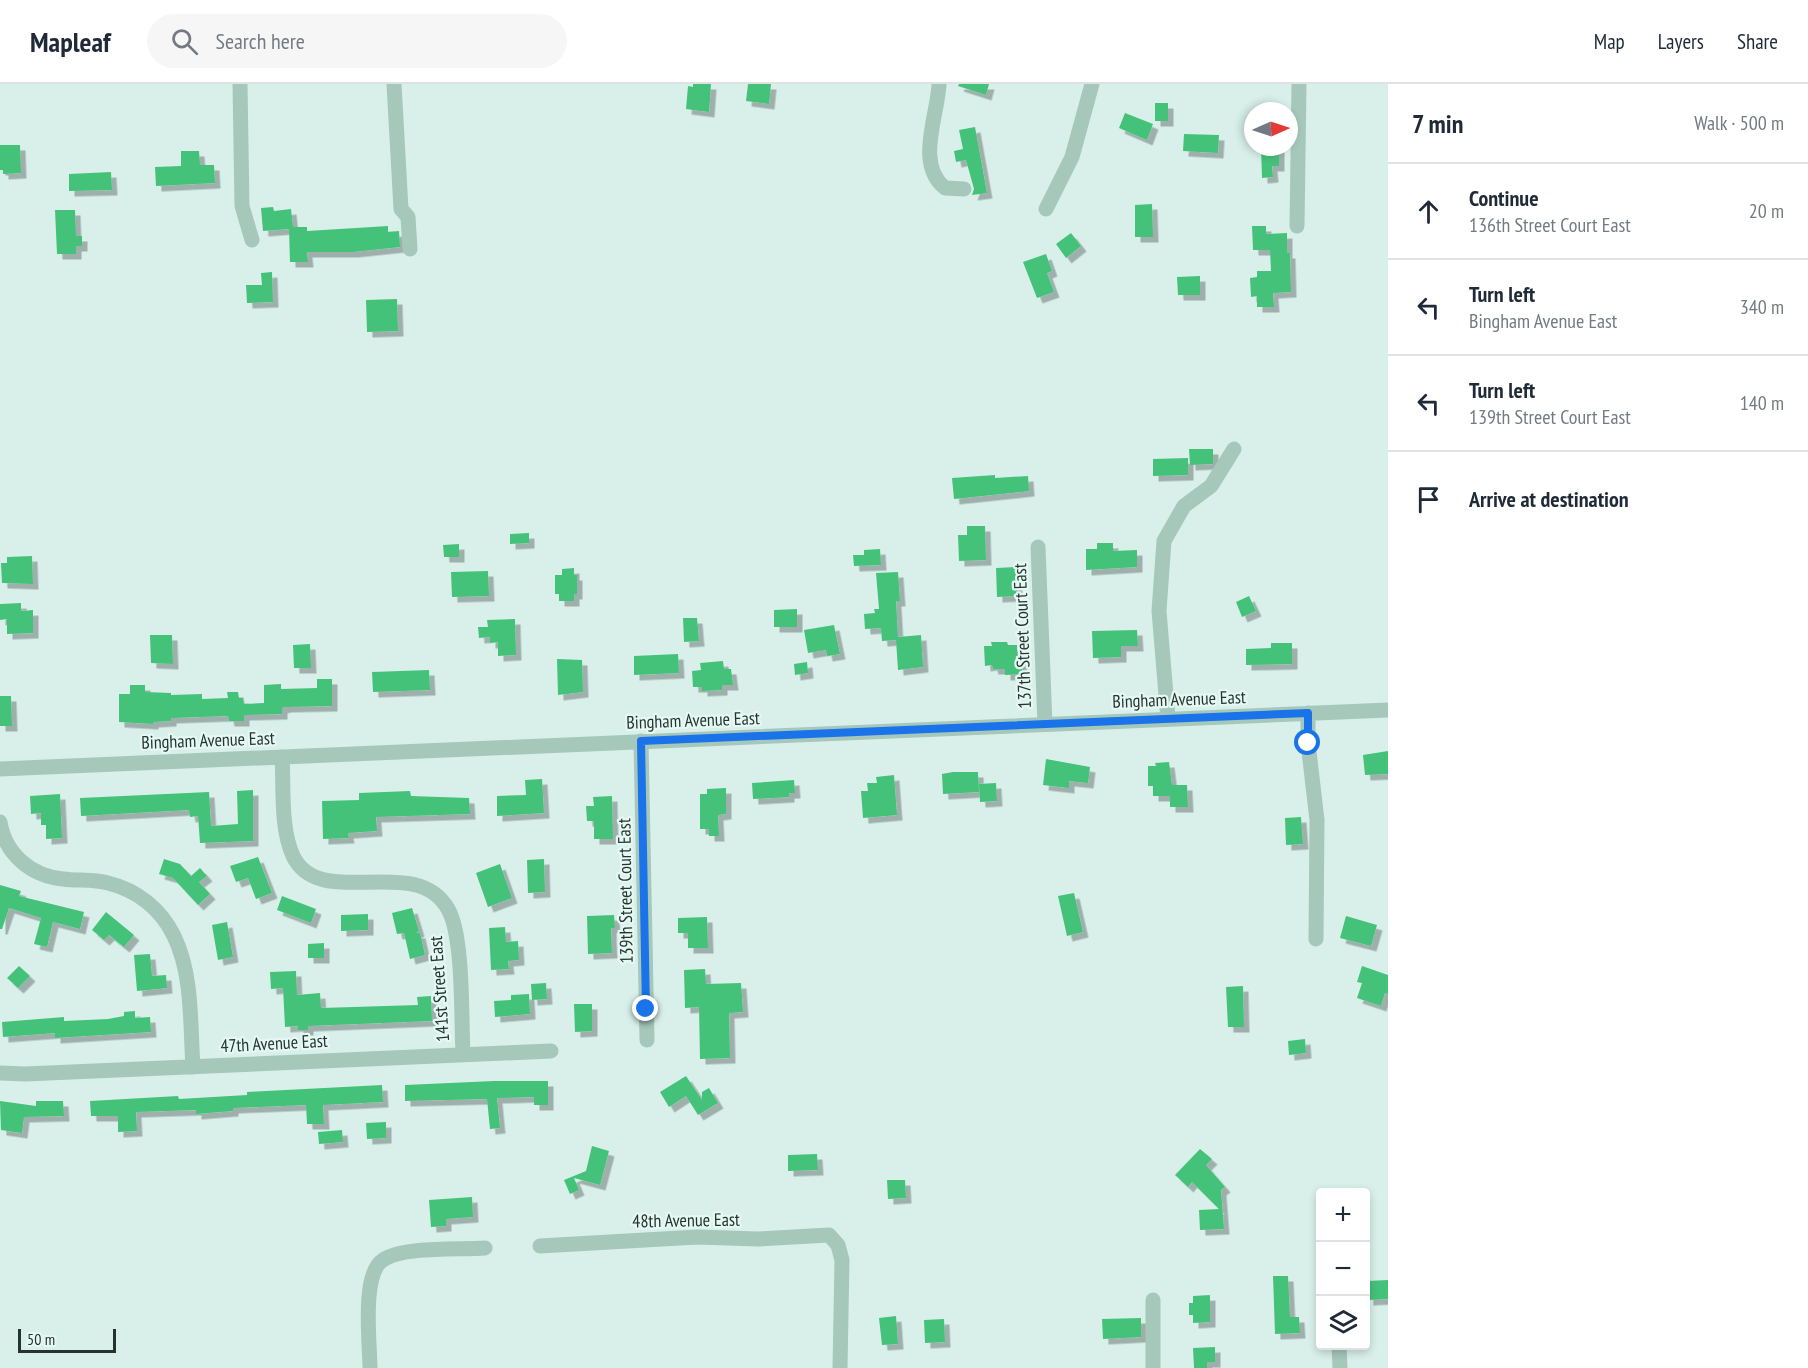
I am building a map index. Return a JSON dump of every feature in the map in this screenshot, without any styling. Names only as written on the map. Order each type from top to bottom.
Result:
[{"type":"street","points":[[240,84],[242,206],[252,240]]},
{"type":"street","points":[[394,84],[401,208],[408,217],[410,249]]},
{"type":"street","points":[[939,84],[931,131],[934,174],[945,188],[964,189]]},
{"type":"street","points":[[1046,209],[1072,157],[1092,84]]},
{"type":"street","points":[[1297,226],[1299,84]]},
{"type":"street","points":[[1168,719],[1159,611],[1164,542],[1184,506],[1211,486],[1234,449]]},
{"type":"street","name":"137th Street Court East","points":[[1038,547],[1045,724]]},
{"type":"street","name":"Bingham Avenue East","points":[[0,769],[1388,710]]},
{"type":"street","points":[[1308,713],[1308,743],[1317,820],[1316,939]]},
{"type":"street","name":"139th Street Court East","points":[[641,741],[647,1040]]},
{"type":"street","name":"141st Street East","points":[[282,757],[285,825],[293,855],[307,871],[342,883],[413,883],[436,895],[448,909],[457,948],[463,1054]]},
{"type":"street","points":[[0,822],[12,853],[32,870],[62,879],[94,880],[122,887],[145,899],[168,926],[184,964],[193,1067]]},
{"type":"street","name":"47th Avenue East","points":[[0,1072],[193,1067],[551,1051]]},
{"type":"street","name":"48th Avenue East","points":[[540,1246],[697,1237],[758,1239],[829,1235],[838,1245],[842,1260],[840,1368]]},
{"type":"street","points":[[370,1368],[370,1289],[372,1276],[381,1261],[391,1256],[410,1253],[485,1248]]},
{"type":"street","points":[[1153,1300],[1153,1368]]},
{"type":"street","points":[[1339,1350],[1340,1368]]},
{"type":"building","points":[[693,84],[711,84],[709,112],[686,109],[688,86],[693,87]]},
{"type":"building","points":[[748,84],[771,84],[769,104],[746,101]]},
{"type":"building","points":[[959,84],[989,84],[986,95],[958,86]]},
{"type":"building","points":[[1155,103],[1168,103],[1168,121],[1155,121]]},
{"type":"building","points":[[1125,113],[1153,124],[1147,140],[1119,128]]},
{"type":"building","points":[[975,127],[987,193],[972,195],[974,189],[966,160],[956,162],[954,151],[963,149],[959,130]]},
{"type":"building","points":[[1184,134],[1219,135],[1218,153],[1183,151]]},
{"type":"building","points":[[0,145],[20,145],[21,173],[3,174],[3,170],[0,170]]},
{"type":"building","points":[[181,151],[199,151],[200,165],[214,165],[215,183],[156,186],[155,167],[181,166]]},
{"type":"building","points":[[1261,156],[1279,156],[1279,166],[1272,166],[1273,177],[1262,178]]},
{"type":"building","points":[[111,172],[112,190],[69,191],[69,174]]},
{"type":"building","points":[[1152,204],[1153,237],[1135,237],[1135,205]]},
{"type":"building","points":[[273,207],[274,211],[291,209],[293,227],[307,227],[307,231],[388,226],[388,232],[399,231],[400,247],[353,252],[307,252],[308,262],[290,262],[289,229],[263,231],[261,208]]},
{"type":"building","points":[[55,210],[75,210],[76,236],[82,236],[82,246],[76,246],[76,254],[57,254]]},
{"type":"building","points":[[1252,226],[1266,226],[1266,234],[1287,233],[1291,292],[1273,293],[1274,307],[1257,307],[1257,296],[1251,297],[1250,278],[1257,277],[1257,271],[1271,271],[1270,250],[1253,250]]},
{"type":"building","points":[[1071,233],[1081,246],[1066,258],[1056,244]]},
{"type":"building","points":[[1046,254],[1052,271],[1047,273],[1054,292],[1037,298],[1023,262]]},
{"type":"building","points":[[272,272],[273,302],[247,303],[246,285],[262,285],[261,273]]},
{"type":"building","points":[[1200,276],[1200,295],[1178,295],[1177,277]]},
{"type":"building","points":[[397,299],[398,331],[367,332],[366,300]]},
{"type":"building","points":[[1189,449],[1213,449],[1213,464],[1190,465]]},
{"type":"building","points":[[1188,458],[1188,475],[1153,476],[1153,459]]},
{"type":"building","points":[[995,475],[995,478],[1028,476],[1029,491],[954,499],[952,478]]},
{"type":"building","points":[[967,526],[985,526],[986,560],[959,561],[958,535],[967,535]]},
{"type":"building","points":[[529,533],[529,543],[510,544],[510,534]]},
{"type":"building","points":[[1097,543],[1113,543],[1113,551],[1137,550],[1137,567],[1086,570],[1086,549],[1097,549]]},
{"type":"building","points":[[459,544],[459,557],[444,557],[443,545]]},
{"type":"building","points":[[880,549],[881,565],[854,566],[853,555],[864,555],[864,550]]},
{"type":"building","points":[[32,556],[33,584],[2,583],[1,563],[7,563],[7,557]]},
{"type":"building","points":[[1016,567],[1017,596],[997,597],[996,568]]},
{"type":"building","points":[[574,568],[574,575],[577,575],[577,594],[574,594],[574,601],[559,601],[559,594],[555,594],[555,575],[562,575],[562,569]]},
{"type":"building","points":[[488,571],[489,596],[452,597],[451,572]]},
{"type":"building","points":[[898,572],[900,601],[896,601],[898,637],[921,635],[923,667],[898,670],[896,640],[882,641],[881,628],[865,629],[864,614],[875,613],[874,609],[879,609],[876,573]]},
{"type":"building","points":[[1249,596],[1256,611],[1242,617],[1236,602]]},
{"type":"building","points":[[21,603],[21,611],[33,610],[33,633],[7,634],[7,619],[0,620],[0,604]]},
{"type":"building","points":[[797,609],[797,627],[774,627],[774,610]]},
{"type":"building","points":[[683,618],[697,618],[699,641],[684,642]]},
{"type":"building","points":[[515,619],[516,655],[498,656],[498,642],[490,643],[490,637],[479,638],[478,627],[488,627],[487,620]]},
{"type":"building","points":[[834,625],[840,654],[827,656],[826,650],[808,653],[804,630]]},
{"type":"building","points":[[1137,630],[1138,646],[1121,646],[1121,657],[1093,658],[1092,631]]},
{"type":"building","points":[[150,635],[172,635],[173,664],[151,663]]},
{"type":"building","points":[[991,642],[1007,642],[1008,645],[1017,645],[1017,655],[1021,655],[1022,674],[1005,675],[1005,669],[993,669],[992,665],[985,666],[984,646],[992,646]]},
{"type":"building","points":[[1271,643],[1292,643],[1292,664],[1246,665],[1246,649],[1271,648]]},
{"type":"building","points":[[310,644],[311,668],[294,668],[293,645]]},
{"type":"building","points":[[678,654],[679,673],[634,675],[634,656]]},
{"type":"building","points":[[557,659],[582,660],[583,692],[558,695]]},
{"type":"building","points":[[723,661],[724,669],[731,669],[733,685],[722,685],[722,690],[702,691],[702,687],[693,687],[692,671],[701,670],[700,663]]},
{"type":"building","points":[[807,662],[808,673],[795,675],[794,664]]},
{"type":"building","points":[[429,670],[430,690],[373,692],[372,672]]},
{"type":"building","points":[[317,679],[332,679],[332,706],[286,707],[282,708],[282,714],[244,715],[244,721],[229,721],[228,716],[171,718],[171,721],[153,722],[153,724],[119,722],[119,694],[130,694],[130,685],[145,685],[145,692],[171,693],[171,695],[202,694],[202,699],[228,698],[227,692],[238,692],[244,704],[264,703],[264,685],[281,684],[281,689],[317,688]]},
{"type":"building","points":[[0,696],[11,696],[12,726],[0,726]]},
{"type":"building","points":[[1388,751],[1388,774],[1365,775],[1363,755]]},
{"type":"building","points":[[1046,759],[1090,767],[1088,783],[1069,781],[1069,788],[1043,785]]},
{"type":"building","points":[[1169,762],[1172,785],[1187,785],[1188,807],[1170,807],[1170,796],[1153,796],[1153,786],[1148,786],[1148,766]]},
{"type":"building","points":[[978,772],[979,792],[943,794],[942,774]]},
{"type":"building","points":[[894,775],[897,815],[863,818],[861,791],[868,791],[867,783],[877,783],[876,777]]},
{"type":"building","points":[[542,779],[544,813],[497,816],[497,796],[526,795],[525,780]]},
{"type":"building","points":[[794,780],[795,793],[789,793],[789,797],[753,799],[752,783]]},
{"type":"building","points":[[996,783],[997,801],[980,802],[979,784]]},
{"type":"building","points":[[726,788],[726,814],[718,815],[719,836],[709,836],[709,829],[700,829],[700,794],[707,794],[707,789]]},
{"type":"building","points":[[253,790],[253,841],[200,843],[198,816],[190,817],[189,810],[81,816],[80,798],[209,792],[211,826],[238,824],[237,791]]},
{"type":"building","points":[[410,791],[411,796],[469,798],[470,814],[376,817],[377,831],[348,833],[349,838],[323,839],[322,801],[359,800],[359,793]]},
{"type":"building","points":[[60,794],[62,838],[46,839],[46,825],[41,825],[41,813],[31,814],[30,796]]},
{"type":"building","points":[[612,796],[613,839],[594,839],[594,821],[587,821],[586,806],[594,806],[593,797]]},
{"type":"building","points":[[1301,817],[1303,844],[1286,845],[1285,818]]},
{"type":"building","points":[[258,857],[272,893],[256,899],[248,878],[236,882],[230,866]]},
{"type":"building","points":[[164,859],[180,864],[191,876],[200,868],[207,876],[199,882],[210,894],[198,905],[173,878],[159,874]]},
{"type":"building","points":[[544,859],[545,892],[528,893],[527,860]]},
{"type":"building","points":[[500,864],[512,898],[488,907],[476,873]]},
{"type":"building","points":[[0,885],[21,891],[19,896],[84,912],[80,929],[53,922],[47,947],[34,944],[41,918],[9,908],[2,929],[0,929]]},
{"type":"building","points":[[1074,893],[1083,932],[1067,936],[1058,896]]},
{"type":"building","points":[[282,896],[316,909],[311,923],[277,910]]},
{"type":"building","points":[[412,908],[419,931],[416,933],[420,933],[425,955],[410,959],[404,933],[397,934],[392,913]]},
{"type":"building","points":[[106,912],[134,935],[124,947],[109,935],[104,940],[92,930]]},
{"type":"building","points":[[368,914],[368,930],[341,931],[341,915]]},
{"type":"building","points":[[614,915],[615,928],[611,928],[612,953],[588,954],[587,916]]},
{"type":"building","points":[[1346,916],[1377,925],[1371,946],[1340,938]]},
{"type":"building","points":[[707,917],[708,948],[688,948],[688,933],[678,933],[678,918]]},
{"type":"building","points":[[227,922],[233,957],[218,960],[212,925]]},
{"type":"building","points":[[505,927],[506,942],[518,941],[519,960],[508,961],[509,969],[491,970],[489,928]]},
{"type":"building","points":[[324,943],[324,958],[308,958],[308,944]]},
{"type":"building","points":[[150,954],[152,976],[166,975],[167,988],[137,991],[134,955]]},
{"type":"building","points":[[19,966],[30,976],[18,988],[7,978]]},
{"type":"building","points":[[1362,966],[1388,975],[1388,994],[1385,993],[1381,1006],[1357,998],[1362,983],[1357,982]]},
{"type":"building","points":[[705,969],[706,984],[741,983],[743,1012],[729,1013],[730,1058],[700,1059],[699,1007],[685,1008],[684,970]]},
{"type":"building","points":[[296,971],[297,995],[320,993],[321,1008],[418,1005],[417,997],[431,996],[432,1021],[308,1026],[308,1030],[298,1030],[298,1026],[285,1027],[283,988],[271,989],[270,972]]},
{"type":"building","points":[[546,983],[547,999],[532,1000],[531,984]]},
{"type":"building","points":[[1243,986],[1244,1027],[1228,1027],[1226,987]]},
{"type":"building","points":[[529,994],[530,1014],[495,1017],[494,1001],[511,1000],[511,995]]},
{"type":"building","points":[[574,1004],[592,1004],[592,1031],[575,1032]]},
{"type":"building","points":[[135,1011],[135,1018],[150,1017],[151,1032],[55,1038],[55,1033],[3,1037],[2,1022],[64,1017],[64,1021],[108,1019],[124,1016],[124,1012]]},
{"type":"building","points":[[1305,1039],[1306,1053],[1289,1055],[1288,1041]]},
{"type":"building","points":[[686,1076],[702,1100],[702,1092],[709,1088],[718,1103],[698,1115],[686,1096],[669,1107],[660,1092]]},
{"type":"building","points":[[548,1081],[548,1105],[534,1105],[534,1097],[497,1098],[500,1128],[490,1129],[487,1099],[405,1101],[405,1085]]},
{"type":"building","points":[[382,1085],[383,1102],[323,1105],[324,1124],[307,1124],[306,1105],[233,1108],[233,1111],[196,1114],[196,1110],[136,1112],[137,1131],[118,1132],[118,1116],[91,1116],[90,1101],[178,1096],[179,1099],[247,1095],[247,1092]]},
{"type":"building","points":[[0,1101],[36,1106],[36,1101],[63,1101],[64,1116],[24,1117],[22,1133],[1,1130]]},
{"type":"building","points":[[386,1122],[386,1138],[367,1139],[366,1123]]},
{"type":"building","points":[[342,1130],[343,1142],[319,1144],[318,1132]]},
{"type":"building","points":[[592,1146],[609,1151],[600,1185],[574,1178],[579,1190],[570,1194],[564,1180],[586,1171]]},
{"type":"building","points":[[1200,1149],[1212,1159],[1206,1165],[1225,1187],[1221,1190],[1224,1229],[1200,1230],[1199,1210],[1219,1209],[1192,1182],[1188,1187],[1175,1175]]},
{"type":"building","points":[[817,1154],[818,1170],[788,1171],[788,1155]]},
{"type":"building","points":[[887,1180],[905,1180],[906,1198],[888,1199]]},
{"type":"building","points":[[472,1197],[473,1217],[446,1219],[446,1226],[431,1227],[429,1200]]},
{"type":"building","points":[[1273,1276],[1288,1276],[1290,1317],[1299,1317],[1300,1333],[1275,1334]]},
{"type":"building","points":[[1388,1280],[1388,1299],[1370,1300],[1370,1281]]},
{"type":"building","points":[[1210,1295],[1210,1322],[1193,1323],[1193,1315],[1189,1315],[1189,1303],[1193,1303],[1193,1296]]},
{"type":"building","points":[[896,1316],[898,1344],[882,1345],[879,1318]]},
{"type":"building","points":[[1141,1318],[1141,1337],[1103,1339],[1102,1319]]},
{"type":"building","points":[[944,1319],[945,1342],[925,1343],[924,1320]]},
{"type":"building","points":[[1215,1347],[1215,1362],[1207,1362],[1207,1368],[1194,1368],[1193,1348]]},
{"type":"route","points":[[646,1009],[641,741],[1308,713],[1308,743]]}]
